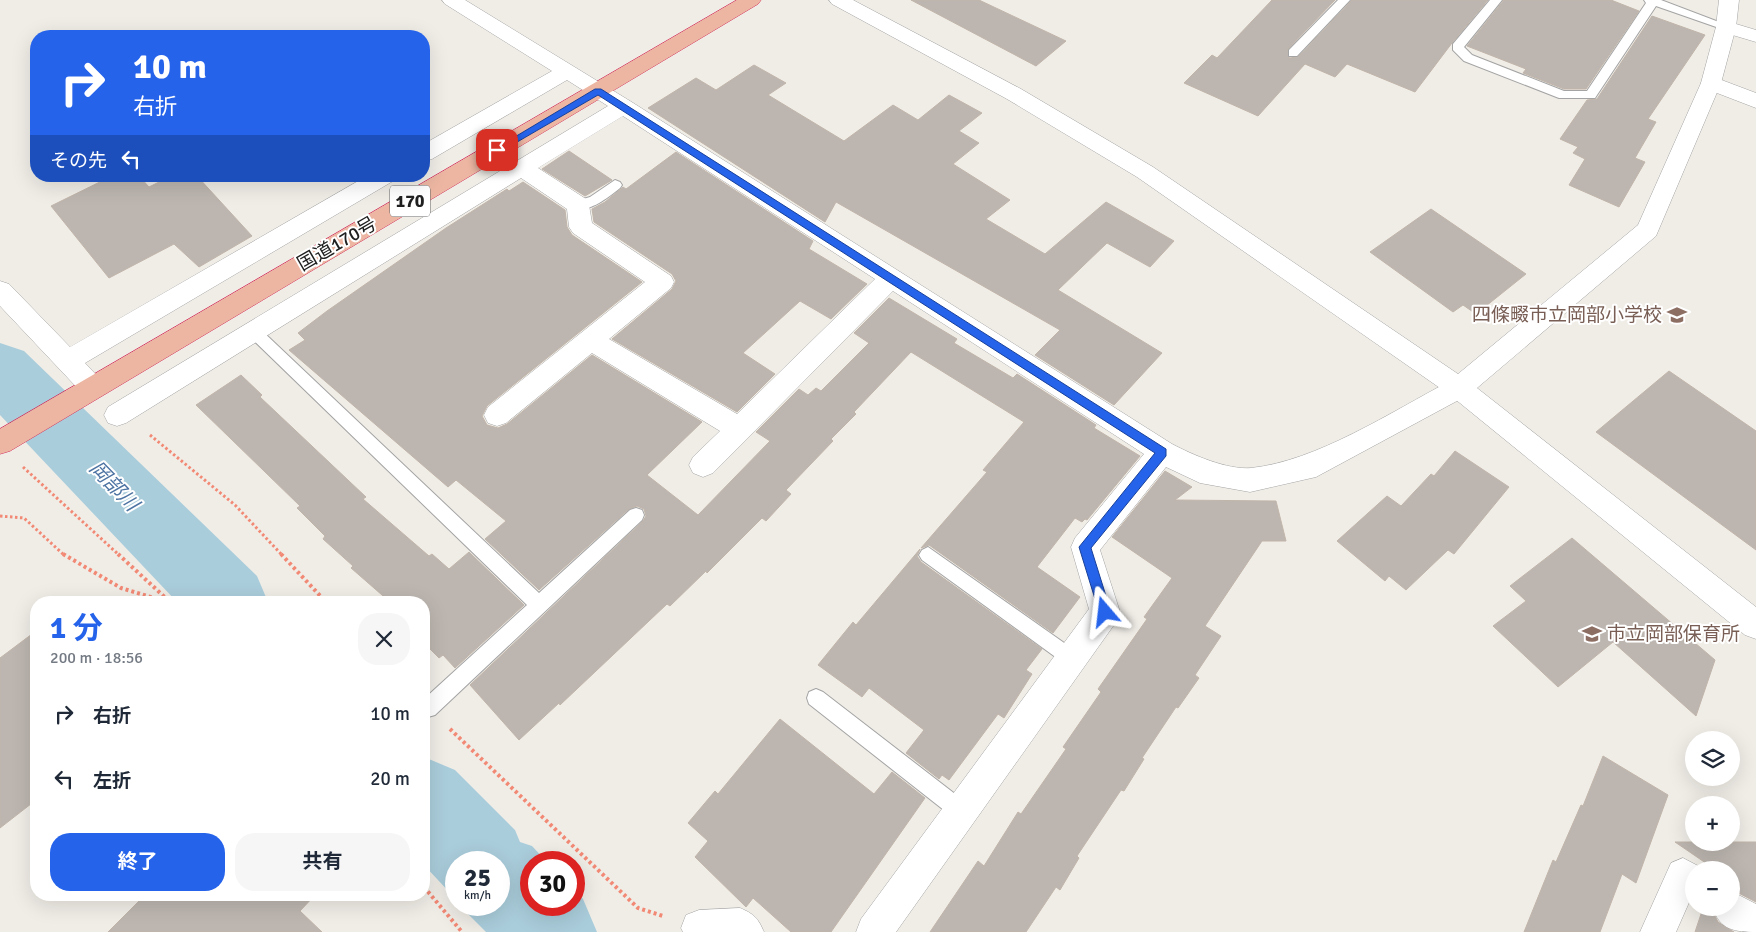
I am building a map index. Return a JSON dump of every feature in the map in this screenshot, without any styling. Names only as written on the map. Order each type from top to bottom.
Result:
[{"type":"highway","name":"国道170号","points":[[7,439],[92,387],[751,0]]},
{"type":"street","points":[[452,0],[623,106],[1162,452],[1200,471],[1250,480],[1316,465],[1459,388],[1648,230],[1711,83],[1726,28],[1729,0]]},
{"type":"street","points":[[839,0],[1014,94],[1146,172],[1459,388],[1756,625]]},
{"type":"street","points":[[1726,28],[1756,36]]},
{"type":"street","points":[[430,151],[567,71]]},
{"type":"street","points":[[1711,83],[1756,101]]},
{"type":"street","points":[[118,415],[623,106]]},
{"type":"street","points":[[497,415],[662,282],[581,227],[578,205],[522,168]]},
{"type":"street","points":[[67,361],[375,182]]},
{"type":"street","points":[[703,465],[890,278]]},
{"type":"street","points":[[0,290],[92,387]]},
{"type":"street","points":[[591,340],[740,429]]},
{"type":"street","points":[[874,932],[1105,612],[1085,547],[1162,452]]},
{"type":"street","points":[[1658,932],[1683,874],[1685,875]]},
{"type":"street","points":[[1740,915],[1756,925]]},
{"type":"street","points":[[699,928],[740,926],[746,932]]},
{"type":"lane","points":[[1293,53],[1344,0]]},
{"type":"lane","points":[[1496,0],[1457,47],[1468,58],[1563,96],[1591,95],[1652,0],[1726,28]]},
{"type":"lane","points":[[578,205],[594,201],[615,185]]},
{"type":"lane","points":[[254,332],[540,606]]},
{"type":"lane","points":[[430,706],[636,515]]},
{"type":"lane","points":[[928,555],[1072,658]]},
{"type":"lane","points":[[816,698],[961,811]]},
{"type":"path","points":[[118,415],[157,440],[235,504],[320,596]]},
{"type":"path","points":[[21,465],[163,596]]},
{"type":"path","points":[[0,516],[24,518],[66,557],[121,588],[149,596]]},
{"type":"path","points":[[430,710],[638,908],[699,928]]},
{"type":"path","points":[[430,894],[462,932]]},
{"type":"building","points":[[911,0],[979,0],[1066,41],[1036,66]]},
{"type":"building","points":[[1272,0],[1335,0],[1288,49],[1289,58],[1298,57],[1352,0],[1488,0],[1415,92],[1347,64],[1335,77],[1305,64],[1258,116],[1184,83],[1212,55],[1217,58]]},
{"type":"building","points":[[1504,0],[1611,0],[1639,11],[1586,89],[1564,89],[1523,73],[1526,69],[1467,46]]},
{"type":"building","points":[[1652,16],[1705,35],[1648,119],[1656,122],[1635,158],[1645,162],[1619,207],[1569,185],[1585,159],[1573,153],[1578,147],[1560,139],[1587,100],[1597,99]]},
{"type":"building","points":[[754,65],[786,83],[768,95],[844,141],[893,105],[918,120],[949,95],[982,113],[959,131],[979,143],[953,164],[1010,200],[986,219],[1045,254],[1106,202],[1174,241],[1150,267],[1107,243],[1058,290],[1162,353],[1114,405],[1035,355],[1060,330],[836,202],[825,222],[648,108],[696,78],[716,90]]},
{"type":"building","points":[[569,151],[612,180],[585,196],[542,169]]},
{"type":"building","points":[[676,152],[813,241],[809,249],[867,284],[831,319],[800,301],[743,353],[775,374],[737,412],[612,339],[672,289],[676,281],[672,274],[594,222],[592,209],[605,202],[623,187],[626,189]]},
{"type":"building","points":[[100,182],[144,182],[149,187],[159,182],[202,182],[252,236],[199,267],[174,244],[109,278],[51,206]]},
{"type":"building","points":[[523,182],[565,210],[567,227],[572,235],[642,282],[487,406],[482,416],[487,425],[498,428],[507,424],[592,355],[702,422],[647,475],[698,515],[770,441],[756,432],[799,389],[808,395],[816,388],[821,391],[869,343],[854,333],[889,298],[957,339],[954,343],[1013,378],[1017,374],[1096,425],[1094,428],[1140,456],[1087,520],[1085,519],[1082,522],[1075,518],[1037,567],[1080,597],[1053,633],[929,545],[921,548],[987,472],[983,470],[1024,422],[911,352],[854,412],[856,414],[831,439],[833,441],[786,490],[791,494],[766,521],[762,518],[707,573],[706,571],[670,606],[667,604],[560,705],[559,703],[519,740],[470,685],[643,521],[646,516],[644,509],[637,506],[629,509],[539,590],[485,539],[506,521],[456,480],[448,487],[289,350],[305,340],[298,333],[327,311],[446,228],[507,189],[509,191]]},
{"type":"building","points":[[1431,209],[1526,274],[1476,314],[1463,305],[1453,312],[1370,252]]},
{"type":"building","points":[[1669,371],[1756,431],[1756,550],[1596,432]]},
{"type":"building","points":[[241,375],[262,395],[260,397],[366,497],[363,499],[429,556],[432,554],[449,569],[469,552],[524,605],[455,668],[443,655],[439,658],[430,649],[430,596],[383,596],[351,568],[353,566],[323,539],[325,536],[297,508],[300,506],[196,405]]},
{"type":"building","points":[[1455,451],[1509,487],[1454,554],[1448,550],[1406,590],[1389,576],[1385,581],[1337,541],[1387,496],[1401,506],[1431,474],[1434,476]]},
{"type":"building","points":[[1165,471],[1192,487],[1175,500],[1276,501],[1286,541],[1262,541],[1205,626],[1221,636],[1195,675],[1199,678],[1178,708],[1176,707],[1142,758],[1144,759],[1124,791],[1121,790],[1077,856],[1079,858],[1060,890],[1056,887],[1026,932],[930,932],[978,861],[984,866],[1018,812],[1021,814],[1066,749],[1063,747],[1101,692],[1098,689],[1147,619],[1144,617],[1172,578],[1112,537]]},
{"type":"building","name":"市立岡部保育所","points":[[1572,538],[1715,660],[1696,716],[1613,642],[1558,687],[1493,626],[1526,601],[1510,586]]},
{"type":"building","points":[[920,549],[917,556],[921,562],[1042,649],[1026,670],[1032,674],[1004,718],[998,714],[949,780],[942,775],[939,779],[906,753],[924,730],[869,688],[862,697],[818,665],[853,622],[856,625]]},
{"type":"building","points":[[30,636],[30,805],[0,828],[0,658]]},
{"type":"building","points":[[780,719],[874,794],[892,772],[925,798],[831,932],[791,932],[753,898],[746,907],[695,857],[708,841],[688,823],[715,791],[718,794]]},
{"type":"building","points":[[1603,756],[1668,795],[1636,883],[1622,874],[1600,932],[1524,932],[1553,860],[1556,862],[1581,805],[1583,806]]},
{"type":"building","points":[[1675,842],[1685,842],[1685,849]]},
{"type":"building","points":[[1740,842],[1756,842],[1756,902],[1740,894],[1740,861],[1703,861],[1688,851],[1740,851]]},
{"type":"building","points":[[139,901],[309,901],[300,911],[322,932],[108,932]]},
{"type":"building","points":[[1700,916],[1715,916],[1718,922],[1734,932],[1695,932]]},
{"type":"waterway","name":"岡部川","points":[[0,370],[223,596]]},
{"type":"waterway","name":"岡部川","points":[[430,807],[472,851]]},
{"type":"waterway","name":"岡部川","points":[[510,890],[550,932]]},
{"type":"place","name":"四條畷市立岡部小学校","points":[[1677,315]]},
{"type":"place","name":"市立岡部保育所","points":[[1592,634]]},
{"type":"route","points":[[497,150],[598,91],[1162,452],[1085,547],[1105,612]]}]
